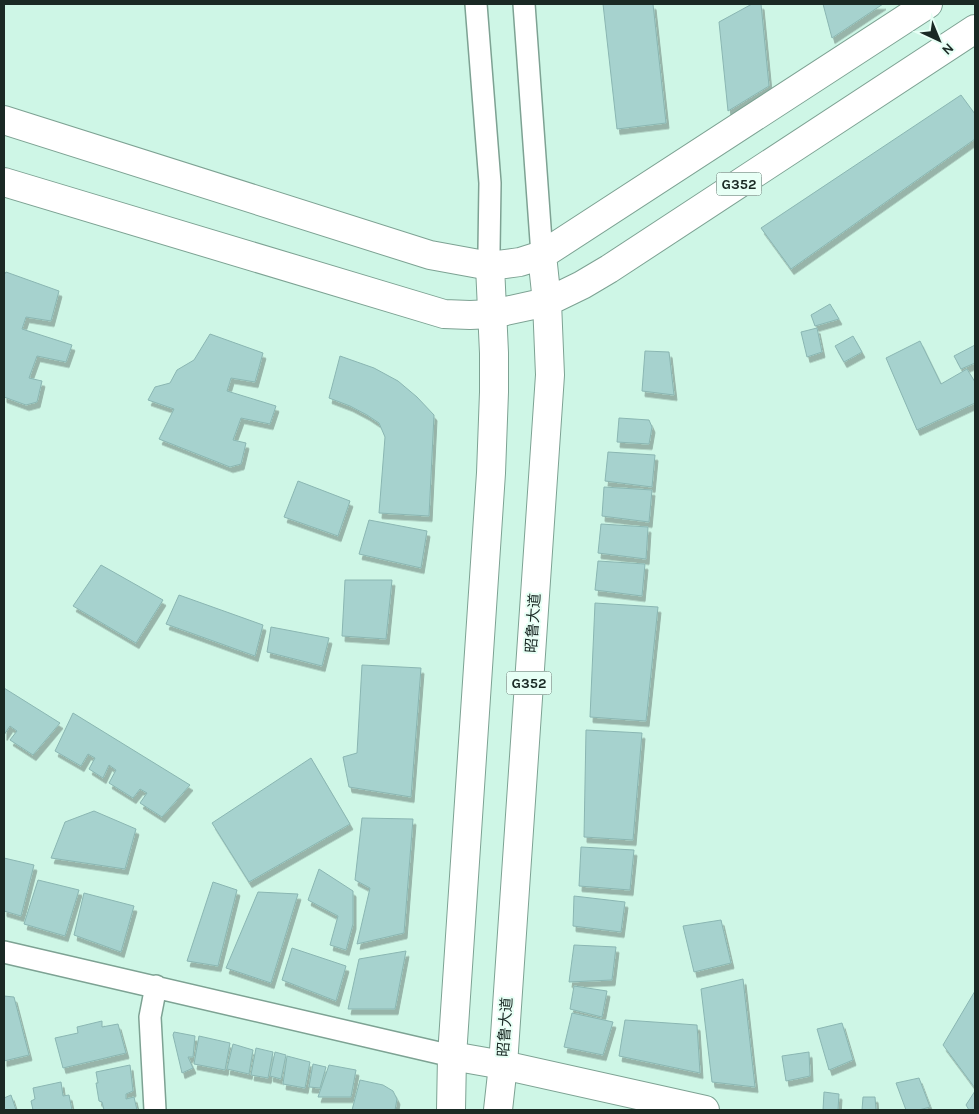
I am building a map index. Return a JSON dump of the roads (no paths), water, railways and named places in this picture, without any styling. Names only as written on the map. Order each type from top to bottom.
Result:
[{"type":"main road","points":[[4,120],[430,255],[490,266],[520,262],[542,255],[928,4]]},
{"type":"main road","name":"G352","points":[[492,314],[547,302],[582,285],[975,30]]},
{"type":"main road","points":[[4,182],[444,314],[492,314]]},
{"type":"main road","name":"昭鲁大道","points":[[498,1110],[503,1065],[550,375],[547,302],[542,255]]},
{"type":"main road","points":[[451,1110],[452,1056],[491,472],[494,353],[490,266]]},
{"type":"main road","points":[[452,1056],[503,1065],[705,1110]]},
{"type":"street","points":[[476,4],[490,183],[490,266]]},
{"type":"street","points":[[524,4],[542,255]]},
{"type":"street","points":[[4,952],[452,1056]]},
{"type":"street","points":[[155,1110],[150,1017],[156,986]]}]
